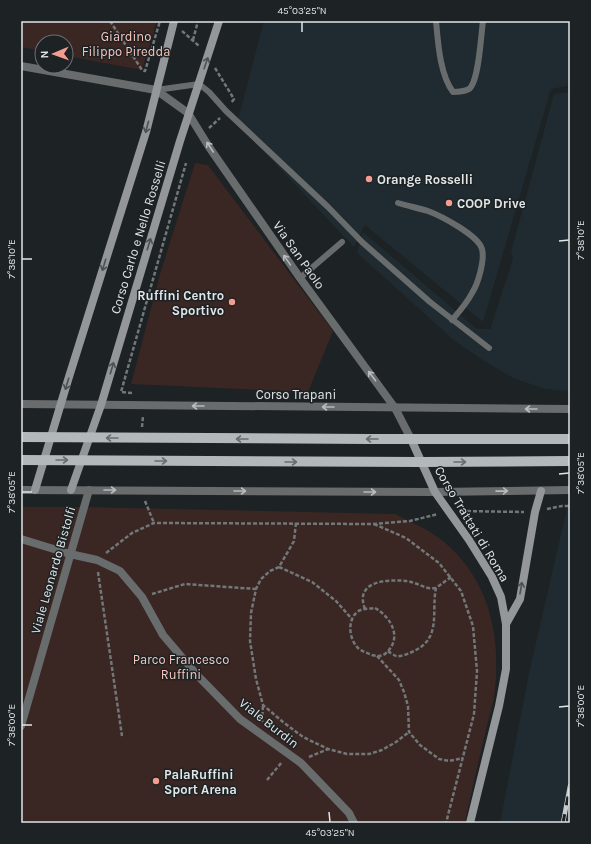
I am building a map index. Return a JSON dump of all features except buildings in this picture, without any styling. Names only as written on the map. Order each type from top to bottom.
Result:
[{"type":"main road","points":[[21,437],[411,440],[570,439]]},
{"type":"main road","points":[[21,460],[421,462],[570,461]]},
{"type":"street","name":"Corso Carlo e Nello Rosselli","points":[[71,490],[100,405],[188,113],[220,21]]},
{"type":"street","name":"Corso Carlo e Nello Rosselli","points":[[35,490],[60,405],[146,132],[174,22]]},
{"type":"street","points":[[21,66],[156,90],[188,113]]},
{"type":"street","name":"Via San Paolo","points":[[188,113],[300,278],[395,408]]},
{"type":"street","name":"Corso Trapani","points":[[21,404],[570,409]]},
{"type":"street","name":"Corso Trattati di Roma","points":[[395,408],[435,492],[492,577],[501,596],[506,624],[507,646],[505,676],[470,823]]},
{"type":"street","points":[[21,490],[435,492],[570,490]]},
{"type":"street","name":"Viale Leonardo Bistolfi","points":[[21,726],[88,490]]},
{"type":"street","points":[[506,624],[520,599],[541,491]]},
{"type":"street","name":"Viale Burdin","points":[[21,539],[70,554],[97,560],[120,571],[142,597],[163,635],[187,663],[240,719],[301,763],[349,813],[354,823]]},
{"type":"lane","points":[[436,21],[441,58],[447,84],[453,92],[468,90],[474,82],[480,48],[482,21]]},
{"type":"lane","points":[[156,90],[199,84],[328,207],[362,242],[452,320],[489,348]]},
{"type":"lane","points":[[398,203],[429,212],[454,224],[470,234],[482,248],[480,271],[473,293],[452,320]]},
{"type":"lane","points":[[300,278],[342,242]]},
{"type":"path","points":[[110,21],[142,70],[145,71],[160,21]]},
{"type":"path","points":[[193,40],[198,21]]},
{"type":"path","points":[[174,22],[209,56],[234,99],[203,135]]},
{"type":"path","points":[[121,392],[187,161]]},
{"type":"path","points":[[122,736],[97,560],[132,533],[154,523],[374,524],[410,521],[449,511],[536,512],[562,506],[570,506]]},
{"type":"path","points":[[260,733],[263,719],[263,705],[256,678],[250,641],[251,613],[256,589],[261,579],[270,571],[279,566],[294,541],[296,523]]},
{"type":"path","points":[[374,524],[406,538],[440,563],[461,591],[473,626],[477,671],[474,714],[446,823]]},
{"type":"path","points":[[279,566],[312,582],[336,601],[352,619]]},
{"type":"path","points":[[365,609],[362,603],[363,596],[366,589],[372,584],[389,581],[407,581],[429,589],[436,588],[451,578]]},
{"type":"path","points":[[142,597],[185,584],[256,589]]},
{"type":"path","points":[[388,651],[397,656],[410,653],[421,648],[430,637],[434,624],[434,595],[436,588]]},
{"type":"path","points":[[375,608],[383,613],[390,621],[394,632],[394,640],[392,647],[384,655],[377,656],[359,650],[352,642],[350,629],[352,619],[357,612],[365,609],[375,608]]},
{"type":"path","points":[[377,656],[399,680],[408,706],[409,732],[420,745],[439,759],[449,761],[463,758]]},
{"type":"path","points":[[263,705],[303,737],[328,749],[347,754],[369,754],[382,750],[409,732]]},
{"type":"path","points":[[301,763],[312,755],[328,749]]},
{"type":"path","points":[[267,780],[289,754]]},
{"type":"shaded area","points":[[264,21],[570,21],[570,75],[567,86],[551,89],[483,322],[365,225],[354,247],[237,123]]},
{"type":"shaded area","points":[[570,92],[570,391],[545,389],[513,378],[484,361],[455,341],[357,253],[363,232],[477,329],[490,329],[513,259],[511,252],[554,94]]},
{"type":"shaded area","points":[[570,495],[570,823],[500,823],[529,673]]},
{"type":"green space","name":"Giardino Filippo Piredda","points":[[21,21],[157,21],[142,70],[74,57],[74,34],[34,34],[34,49],[21,47]]},
{"type":"green space","name":"Ruffini Centro Sportivo","points":[[195,163],[208,165],[333,331],[308,392],[131,384],[160,274]]},
{"type":"green space","name":"Parco Francesco Ruffini","points":[[21,507],[395,514],[419,526],[443,541],[471,572],[481,589],[493,627],[496,647],[495,689],[465,823],[21,823]]},
{"type":"railway","points":[[563,823],[570,786]]},
{"type":"place","name":"Orange Rosselli","points":[[369,179]]},
{"type":"place","name":"COOP Drive","points":[[449,203]]},
{"type":"place","name":"Ruffini Centro Sportivo","points":[[232,302]]},
{"type":"place","name":"PalaRuffini Sport Arena","points":[[156,781]]}]
